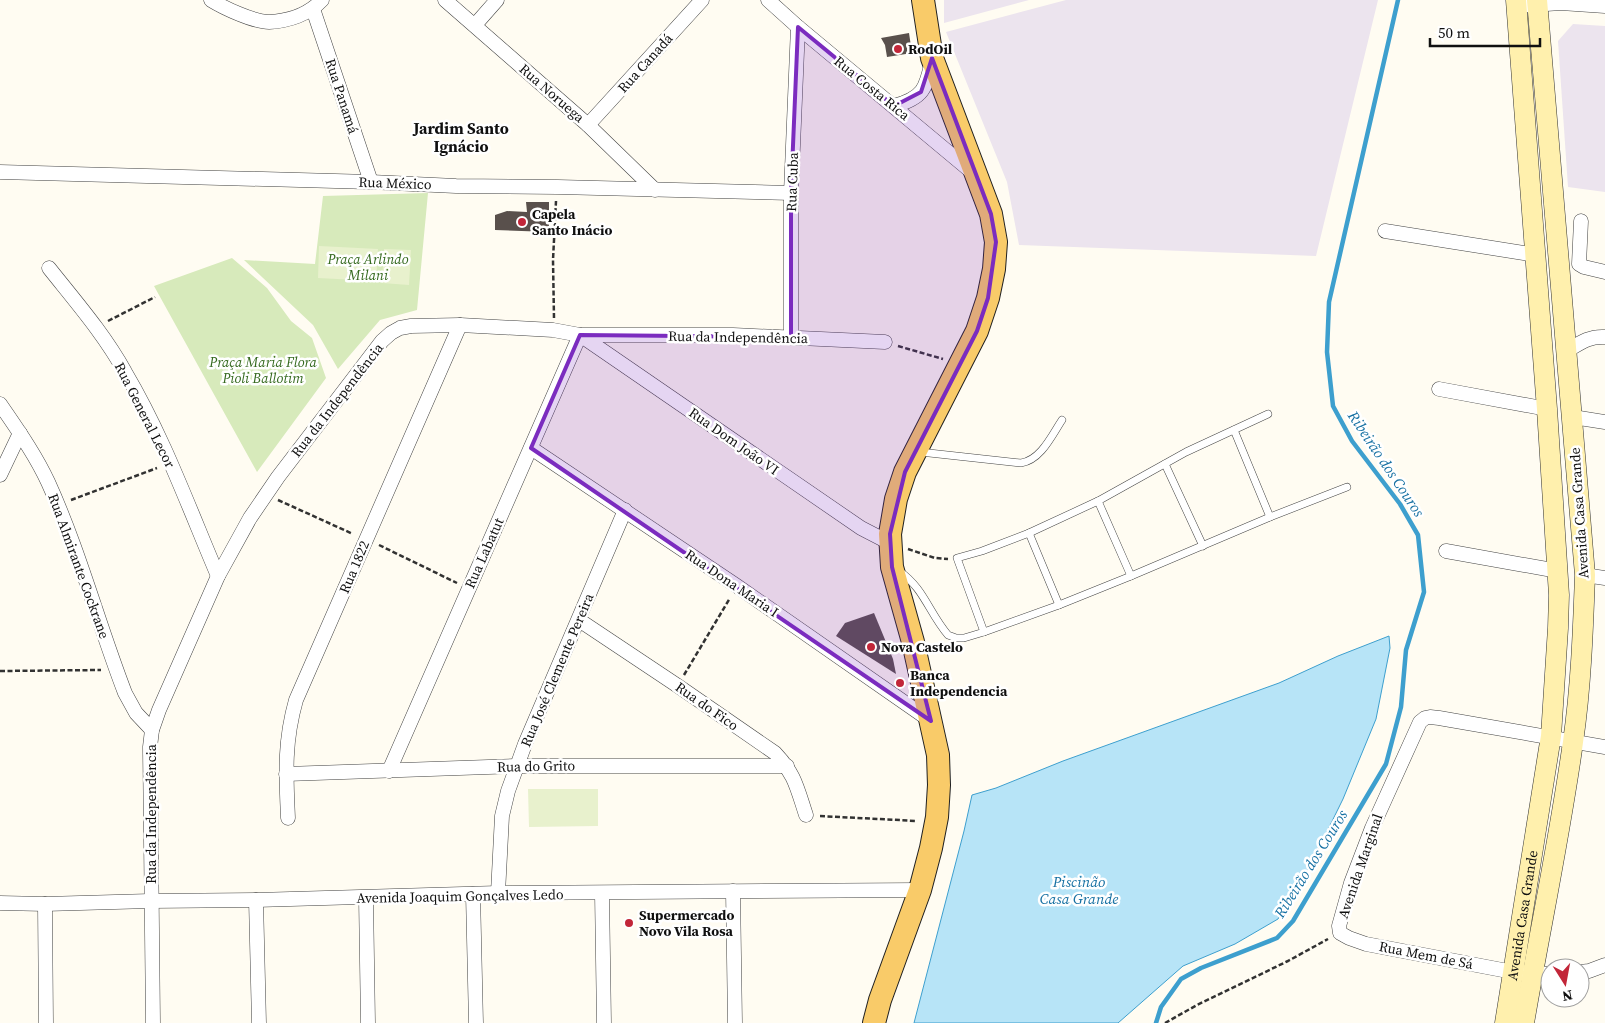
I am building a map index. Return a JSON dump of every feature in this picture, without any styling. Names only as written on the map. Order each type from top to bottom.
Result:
[{"type":"main road","points":[[874,1023],[880,1000],[920,890],[931,848],[938,801],[938,755],[913,642],[906,624],[892,567],[890,543],[896,499],[914,452],[977,331],[988,298],[994,269],[996,242],[991,214],[932,58],[923,0]]},
{"type":"main road","name":"Avenida Casa Grande","points":[[1505,1023],[1532,974],[1539,946],[1574,742],[1583,631],[1585,575],[1537,2]]},
{"type":"main road","name":"Avenida Casa Grande","points":[[1516,3],[1548,409],[1558,571],[1558,628],[1551,736],[1532,974],[1524,1023]]},
{"type":"street","points":[[211,0],[228,10],[268,22],[301,15],[318,5]]},
{"type":"street","name":"Rua Noruega","points":[[446,0],[588,125],[655,190]]},
{"type":"street","points":[[475,25],[497,0]]},
{"type":"street","name":"Rua Canadá","points":[[588,125],[702,0]]},
{"type":"street","name":"Rua Costa Rica","points":[[768,0],[798,28],[977,176]]},
{"type":"street","points":[[1516,3],[1537,2],[1605,6]]},
{"type":"street","name":"Rua Panamá","points":[[318,5],[371,182]]},
{"type":"street","name":"Rua Cuba","points":[[791,337],[791,193],[798,28]]},
{"type":"street","points":[[894,106],[910,101],[921,92],[928,81],[932,58]]},
{"type":"street","name":"Rua México","points":[[0,172],[456,186],[791,193]]},
{"type":"street","points":[[1581,221],[1579,260],[1581,266],[1605,272]]},
{"type":"street","points":[[1386,231],[1536,255]]},
{"type":"street","name":"Rua General Lecor","points":[[49,268],[96,326],[135,390],[170,463],[218,576]]},
{"type":"street","name":"Rua da Independência","points":[[153,1023],[150,901],[150,756],[152,730],[171,679],[218,576],[250,518],[266,494],[390,333],[411,326],[460,325],[553,330],[580,335],[791,337],[885,342]]},
{"type":"street","name":"Rua 1822","points":[[288,818],[286,746],[289,723],[296,700],[460,325]]},
{"type":"street","name":"Rua Labatut","points":[[389,771],[580,335]]},
{"type":"street","name":"Rua Dom João VI","points":[[580,335],[861,528],[890,543]]},
{"type":"street","points":[[1567,351],[1594,336],[1605,337]]},
{"type":"street","points":[[1439,388],[1548,409]]},
{"type":"street","name":"Rua Almirante Cockrane","points":[[0,404],[20,433],[47,480],[58,504],[125,693],[136,713],[152,730]]},
{"type":"street","points":[[1573,417],[1605,422]]},
{"type":"street","points":[[0,475],[20,433]]},
{"type":"street","name":"Rua Dona Maria I","points":[[531,448],[737,586],[931,721]]},
{"type":"street","name":"Rua José Clemente Pereira","points":[[498,894],[502,816],[508,791],[625,510]]},
{"type":"street","points":[[1446,551],[1558,571]]},
{"type":"street","points":[[1585,575],[1605,578]]},
{"type":"street","name":"Rua do Fico","points":[[579,620],[774,753],[787,766],[794,779],[806,815]]},
{"type":"street","name":"Avenida Marginal","points":[[1340,933],[1339,926],[1351,883],[1372,828],[1420,722],[1430,717],[1551,736]]},
{"type":"street","points":[[1551,736],[1605,747]]},
{"type":"street","name":"Rua do Grito","points":[[286,774],[517,766],[787,766]]},
{"type":"street","name":"Avenida Joaquim Gonçalves Ledo","points":[[0,903],[45,904],[366,898],[473,894],[920,890]]},
{"type":"street","points":[[732,891],[734,1023]]},
{"type":"street","points":[[602,893],[604,1023]]},
{"type":"street","points":[[473,894],[476,1023]]},
{"type":"street","points":[[366,898],[368,1023]]},
{"type":"street","points":[[256,900],[259,1023]]},
{"type":"street","points":[[45,904],[46,1023]]},
{"type":"street","name":"Rua Mem de Sá","points":[[1340,933],[1366,944],[1532,974]]},
{"type":"street","points":[[1590,971],[1605,965]]},
{"type":"lane","points":[[984,632],[957,558],[982,551],[1029,533],[1098,501],[1186,452],[1268,414]]},
{"type":"lane","points":[[914,452],[1027,462],[1036,456],[1062,420]]},
{"type":"lane","points":[[1234,430],[1270,517]]},
{"type":"lane","points":[[1165,464],[1203,546]]},
{"type":"lane","points":[[892,567],[911,580],[920,590],[948,635],[964,638],[1060,605],[1270,517],[1347,487]]},
{"type":"lane","points":[[1098,501],[1131,576]]},
{"type":"lane","points":[[1029,533],[1060,605]]},
{"type":"path","points":[[553,330],[553,260],[558,187]]},
{"type":"path","points":[[96,326],[155,297]]},
{"type":"path","points":[[885,342],[949,360]]},
{"type":"path","points":[[58,504],[170,463]]},
{"type":"path","points":[[890,543],[935,558],[957,558]]},
{"type":"path","points":[[678,686],[737,586]]},
{"type":"path","points":[[0,671],[98,670]]},
{"type":"path","points":[[806,815],[917,821]]},
{"type":"path","name":"Avenida Marginal","points":[[1165,1023],[1340,933]]},
{"type":"highlighted area","points":[[798,27],[894,106],[921,92],[932,58],[991,214],[996,242],[988,298],[977,331],[905,472],[890,534],[892,567],[931,721],[531,448],[580,335],[791,337],[791,193]]},
{"type":"shaded area","points":[[944,0],[1029,0],[944,23]]},
{"type":"shaded area","points":[[1066,0],[1378,0],[1316,256],[1019,245],[1007,182],[946,32]]},
{"type":"shaded area","points":[[1573,24],[1605,26],[1605,192],[1568,187],[1558,41]]},
{"type":"green space","name":"Praça Arlindo Milani","points":[[428,193],[417,310],[380,320],[338,369],[313,325],[244,260],[315,264],[323,196]]},
{"type":"green space","points":[[319,246],[378,249],[376,281],[318,278]]},
{"type":"green space","points":[[384,249],[411,250],[409,285],[382,283]]},
{"type":"green space","name":"Praça Maria Flora Pioli Ballotim","points":[[232,258],[267,288],[291,321],[312,338],[326,378],[257,472],[154,286]]},
{"type":"green space","points":[[528,789],[598,789],[598,826],[529,827]]},
{"type":"water","name":"Piscinão Casa Grande","points":[[1389,636],[1390,648],[1376,719],[1343,799],[1311,864],[1278,919],[1235,944],[1183,966],[1118,1023],[914,1023],[972,795],[996,788],[1063,761],[1279,683],[1338,656]]},
{"type":"building","name":"RodOil","points":[[909,33],[912,53],[887,57],[885,45],[881,38]]},
{"type":"building","name":"Capela Santo Inácio","points":[[526,202],[549,202],[549,232],[495,230],[495,215],[507,211],[527,212]]},
{"type":"building","name":"Nova Castelo","points":[[874,613],[893,659],[896,674],[836,636],[845,623]]},
{"type":"waterway","name":"Ribeirão dos Couros","points":[[1156,1023],[1161,1007],[1181,979],[1201,968],[1277,938],[1293,921],[1386,764],[1401,707],[1406,650],[1424,592],[1418,535],[1400,504],[1352,441],[1333,406],[1327,352],[1329,302],[1398,0]]},
{"type":"place","name":"RodOil","points":[[898,49]]},
{"type":"place","name":"Capela Santo Inácio","points":[[522,222]]},
{"type":"place","name":"Nova Castelo","points":[[871,647]]},
{"type":"place","name":"Banca Independencia","points":[[900,683]]},
{"type":"place","name":"Supermercado Novo Vila Rosa","points":[[629,923]]},
{"type":"district","name":"Jardim Santo Ignácio","points":[[461,137]]}]
